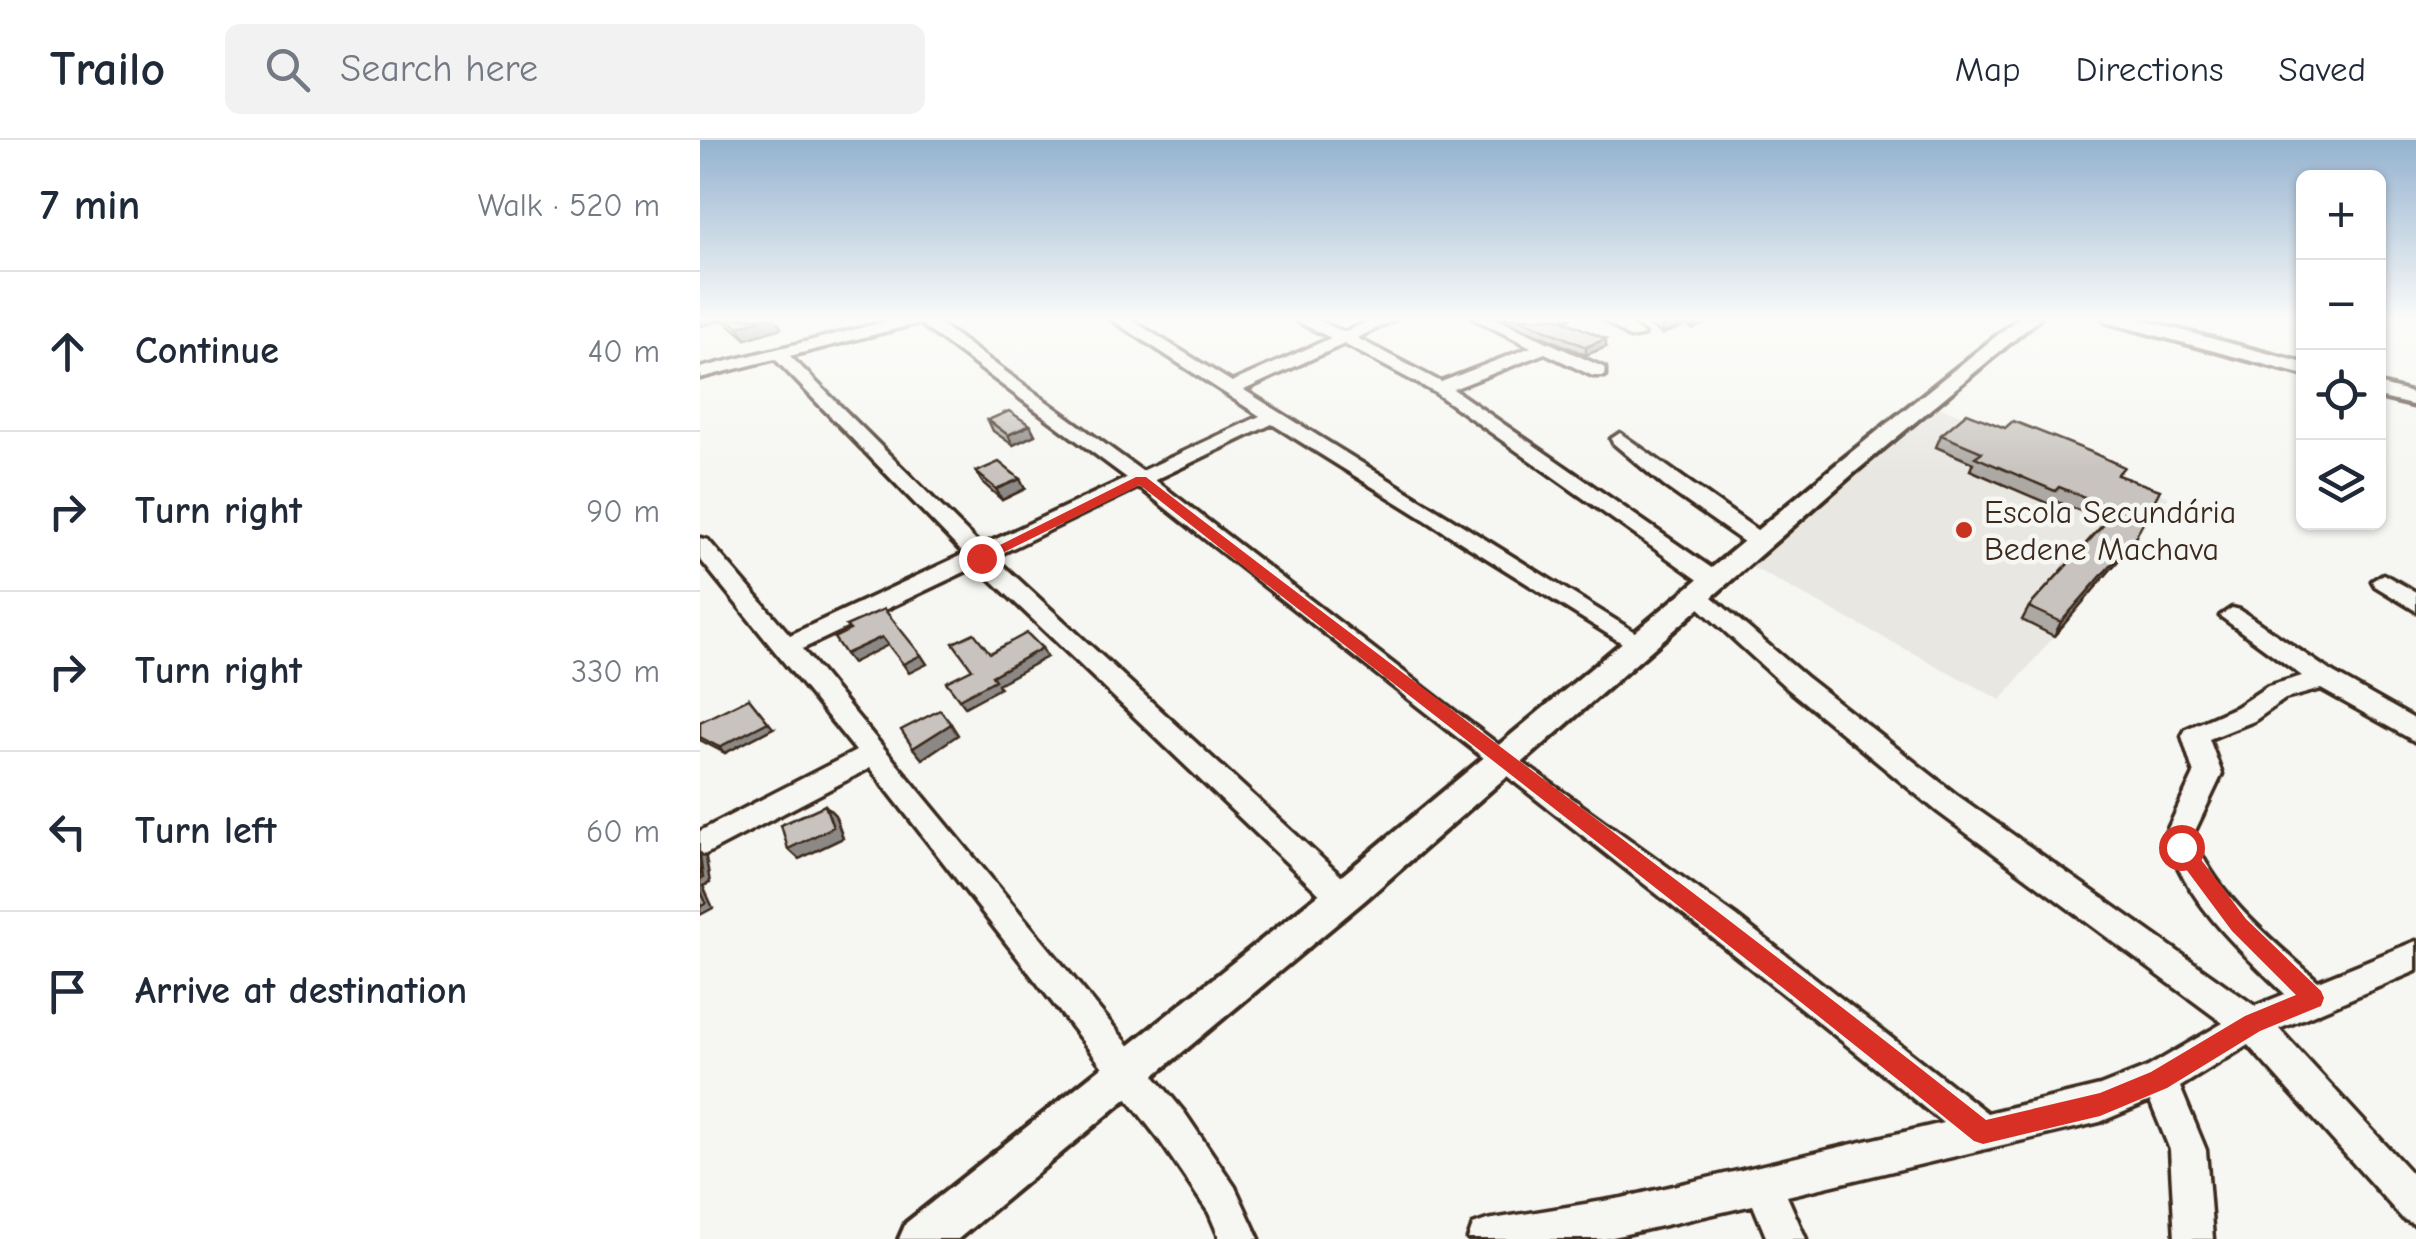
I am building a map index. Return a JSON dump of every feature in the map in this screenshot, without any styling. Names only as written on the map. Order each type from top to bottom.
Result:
[{"type":"street","points":[[795,369],[981,558],[1343,896]]},
{"type":"street","points":[[992,369],[1724,926],[1983,1132]]},
{"type":"street","points":[[1200,369],[1638,645]]},
{"type":"street","points":[[1232,389],[1278,369]]},
{"type":"street","points":[[1403,369],[1565,464],[1706,589],[1797,683],[1948,804],[2252,1024],[2416,1206]]},
{"type":"street","points":[[1440,388],[1489,369]]},
{"type":"street","points":[[1592,369],[1598,372]]},
{"type":"street","points":[[922,1239],[1343,896],[1969,369]]},
{"type":"street","points":[[2386,392],[2416,400]]},
{"type":"street","points":[[786,647],[1274,416]]},
{"type":"street","points":[[1620,440],[1671,482],[1759,542]]},
{"type":"street","points":[[700,545],[1127,1070],[1222,1200],[1240,1239]]},
{"type":"street","points":[[2383,580],[2416,603]]},
{"type":"street","points":[[2232,616],[2324,678],[2416,732]]},
{"type":"street","points":[[2314,998],[2222,905],[2188,861],[2179,835],[2206,786],[2208,774],[2195,736],[2200,730],[2245,714],[2277,692],[2324,678]]},
{"type":"street","points":[[700,845],[873,754]]},
{"type":"street","points":[[1487,1239],[1625,1228],[1762,1184],[2100,1104],[2159,1080],[2252,1024],[2416,956]]},
{"type":"street","points":[[2159,1080],[2188,1150],[2194,1239]]},
{"type":"street","points":[[1762,1184],[1787,1239]]},
{"type":"shaded area","name":"Escola Secundária Bedene Machava","points":[[1940,407],[2169,497],[2001,700],[1746,564]]},
{"type":"building","points":[[1009,411],[1030,425],[1008,435],[988,420]]},
{"type":"building","points":[[1967,413],[2005,428],[2013,421],[2091,452],[2124,467],[2117,475],[2160,490],[2136,536],[2061,622],[2029,607],[2117,510],[2059,487],[2055,491],[1975,457],[1982,452],[1941,435]]},
{"type":"building","points":[[999,462],[1020,479],[996,489],[976,472]]},
{"type":"building","points":[[884,609],[921,655],[903,664],[882,637],[845,654],[834,638],[850,630],[846,626]]},
{"type":"building","points":[[974,633],[990,653],[1027,633],[1042,648],[959,699],[946,682],[972,669],[953,643]]},
{"type":"building","points":[[749,698],[768,722],[719,747],[700,737],[700,722]]},
{"type":"building","points":[[940,710],[951,724],[913,748],[901,730]]},
{"type":"building","points":[[825,805],[833,827],[788,849],[781,825]]},
{"type":"place","name":"Escola Secundária Bedene Machava","points":[[1964,530]]},
{"type":"route","points":[[981,558],[1141,479],[1504,762],[1724,926],[1983,1132],[2100,1104],[2159,1080],[2252,1024],[2314,998],[2239,925],[2181,847]]}]
